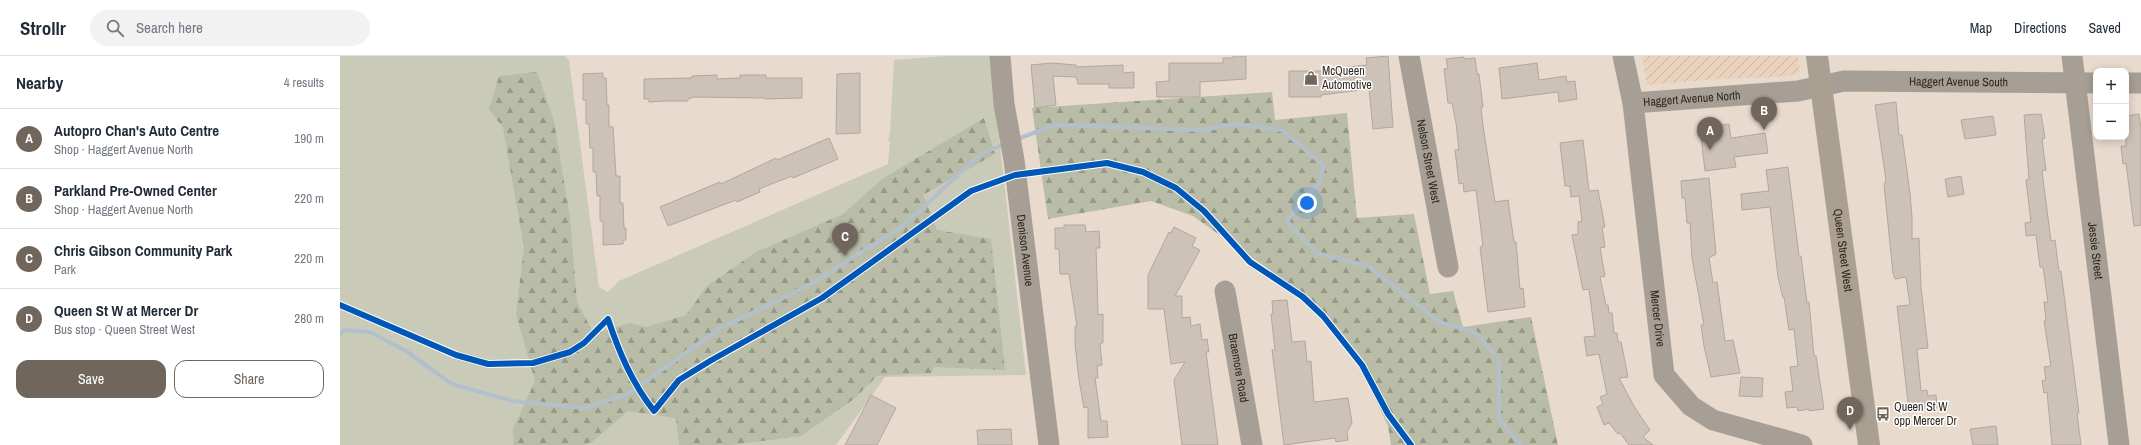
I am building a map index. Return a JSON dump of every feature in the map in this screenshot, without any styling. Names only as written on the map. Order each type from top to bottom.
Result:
[{"type":"main road","name":"Queen Street West","points":[[1817,56],[1868,445]]},
{"type":"street","name":"Denison Avenue","points":[[1000,56],[1007,125],[1014,160],[1049,445]]},
{"type":"street","name":"Nelson Street West","points":[[1409,56],[1448,267]]},
{"type":"street","name":"Haggert Avenue North","points":[[1623,56],[1633,103],[1798,91],[1821,86]]},
{"type":"street","name":"Jessie Street","points":[[2072,56],[2119,445]]},
{"type":"street","name":"Haggert Avenue South","points":[[1821,86],[1844,81],[2093,83]]},
{"type":"street","points":[[2129,83],[2141,83]]},
{"type":"street","name":"Mercer Drive","points":[[1633,103],[1664,375],[1691,406],[1713,420],[1802,445]]},
{"type":"street","name":"Braemore Road","points":[[1225,290],[1252,445]]},
{"type":"shaded area","points":[[1642,56],[1798,56],[1800,72],[1798,74],[1776,77],[1731,78],[1647,85]]},
{"type":"green space","points":[[340,56],[565,56],[569,60],[599,287],[608,292],[619,281],[888,164],[890,141],[888,142],[890,132],[894,60],[945,56],[990,56],[1026,375],[885,377],[836,445],[340,445]]},
{"type":"green space","points":[[537,72],[554,121],[570,217],[577,302],[594,334],[629,323],[646,327],[686,315],[707,286],[756,252],[843,214],[882,179],[984,118],[995,154],[923,195],[937,230],[991,239],[1005,370],[934,367],[931,373],[877,376],[854,399],[801,436],[731,445],[679,445],[676,418],[628,411],[592,442],[584,445],[514,445],[513,429],[535,381],[516,314],[524,247],[503,128],[489,109],[499,76]]},
{"type":"green space","points":[[1272,92],[1275,120],[1347,113],[1357,218],[1414,214],[1430,294],[1453,291],[1463,327],[1531,317],[1558,445],[1391,445],[1388,426],[1356,356],[1302,293],[1193,216],[1151,201],[1048,219],[1032,108]]},
{"type":"building","points":[[1233,56],[1246,56],[1246,79],[1200,82],[1200,97],[1157,97],[1156,82],[1169,81],[1169,63],[1223,63],[1223,58],[1233,58]]},
{"type":"building","points":[[1388,56],[1393,127],[1373,129],[1369,89],[1321,95],[1321,97],[1289,97],[1289,71],[1337,71],[1337,68],[1367,65],[1366,58]]},
{"type":"building","points":[[1464,57],[1464,59],[1475,58],[1477,74],[1479,74],[1483,107],[1481,107],[1483,126],[1495,202],[1508,200],[1514,242],[1516,242],[1520,289],[1523,288],[1525,307],[1488,312],[1480,247],[1483,246],[1476,190],[1464,192],[1463,183],[1459,184],[1455,150],[1459,150],[1456,123],[1452,103],[1448,103],[1444,69],[1448,68],[1446,59]]},
{"type":"building","points":[[1052,63],[1076,65],[1076,67],[1123,65],[1123,73],[1134,72],[1134,88],[1109,88],[1109,84],[1078,84],[1076,77],[1053,76],[1056,105],[1035,108],[1031,65]]},
{"type":"building","points":[[1537,63],[1539,80],[1566,76],[1567,82],[1575,81],[1577,99],[1559,102],[1558,92],[1502,99],[1499,68]]},
{"type":"building","points":[[603,73],[603,78],[606,78],[607,105],[609,105],[609,127],[613,127],[616,176],[620,176],[620,203],[623,203],[624,228],[626,228],[626,240],[623,240],[623,244],[603,245],[603,221],[600,221],[600,196],[597,196],[596,172],[593,172],[593,148],[590,148],[589,124],[586,124],[586,100],[583,100],[583,74]]},
{"type":"building","points":[[860,73],[860,133],[836,134],[837,74]]},
{"type":"building","points":[[717,75],[717,79],[740,78],[740,75],[766,75],[766,78],[802,78],[802,98],[765,99],[693,97],[688,99],[688,101],[649,102],[649,99],[644,99],[644,79],[692,78],[692,76]]},
{"type":"building","points":[[1896,102],[1899,135],[1902,135],[1910,193],[1912,239],[1919,238],[1921,287],[1928,348],[1917,349],[1921,391],[1927,390],[1928,396],[1936,395],[1937,407],[1909,411],[1897,306],[1910,305],[1906,277],[1895,279],[1893,273],[1884,185],[1886,180],[1875,105]]},
{"type":"building","points":[[2041,114],[2045,138],[2042,139],[2046,170],[2042,171],[2051,241],[2055,240],[2059,272],[2061,271],[2079,413],[2077,413],[2081,445],[2052,445],[2047,392],[2044,393],[2042,381],[2046,380],[2044,367],[2051,366],[2044,321],[2046,321],[2044,302],[2048,302],[2043,267],[2040,267],[2036,235],[2026,236],[2025,223],[2031,222],[2026,180],[2029,179],[2024,115]]},
{"type":"building","points":[[2139,114],[2141,129],[2141,225],[2134,226],[2126,163],[2123,164],[2121,146],[2126,146],[2126,140],[2129,140],[2129,116]]},
{"type":"building","points":[[1993,116],[1996,135],[1965,139],[1961,120]]},
{"type":"building","points":[[1729,124],[1731,138],[1765,133],[1768,153],[1734,157],[1736,167],[1705,171],[1700,128]]},
{"type":"building","points":[[829,138],[838,159],[793,178],[792,176],[759,189],[760,192],[737,202],[736,200],[668,226],[660,207],[720,182],[721,184],[776,158],[777,160]]},
{"type":"building","points":[[1583,140],[1589,191],[1598,190],[1605,227],[1602,227],[1605,247],[1600,248],[1605,276],[1600,277],[1606,305],[1608,305],[1609,313],[1612,313],[1614,333],[1617,333],[1618,342],[1621,342],[1628,377],[1619,378],[1635,408],[1650,430],[1643,437],[1653,445],[1629,445],[1620,433],[1618,434],[1609,423],[1604,425],[1597,407],[1603,404],[1600,397],[1607,394],[1599,354],[1587,356],[1584,337],[1595,336],[1589,289],[1583,290],[1572,235],[1578,234],[1578,222],[1582,221],[1579,196],[1571,197],[1570,186],[1565,186],[1560,143]]},
{"type":"building","points":[[1788,167],[1799,256],[1801,256],[1807,303],[1809,302],[1814,356],[1816,356],[1824,409],[1809,411],[1809,409],[1798,411],[1797,407],[1787,408],[1785,392],[1793,391],[1790,367],[1798,366],[1794,329],[1789,330],[1784,297],[1783,298],[1778,277],[1770,207],[1742,210],[1741,194],[1769,191],[1766,170]]},
{"type":"building","points":[[1961,176],[1964,194],[1948,197],[1945,179]]},
{"type":"building","points":[[1709,178],[1716,254],[1709,258],[1713,283],[1717,282],[1725,341],[1733,340],[1740,373],[1711,377],[1701,325],[1704,325],[1692,258],[1690,223],[1687,223],[1685,198],[1682,198],[1681,181]]},
{"type":"building","points":[[1064,225],[1085,225],[1086,232],[1099,231],[1100,248],[1096,248],[1098,315],[1103,314],[1103,343],[1100,343],[1102,365],[1097,366],[1098,378],[1095,378],[1101,421],[1107,421],[1108,437],[1088,438],[1088,407],[1084,408],[1079,380],[1075,344],[1075,326],[1077,326],[1069,274],[1060,274],[1059,249],[1055,249],[1055,228],[1064,228]]},
{"type":"building","points":[[1174,227],[1196,238],[1192,246],[1200,250],[1175,296],[1182,296],[1182,318],[1190,317],[1191,326],[1200,324],[1202,340],[1207,339],[1209,352],[1206,352],[1218,445],[1182,445],[1174,380],[1185,362],[1171,364],[1164,309],[1148,309],[1148,275],[1169,232],[1171,233]]},
{"type":"building","points":[[1287,300],[1292,342],[1305,341],[1307,362],[1311,361],[1314,402],[1348,398],[1352,423],[1347,432],[1348,440],[1336,442],[1335,438],[1284,445],[1272,350],[1275,350],[1271,314],[1273,314],[1272,301]]},
{"type":"building","points":[[1741,377],[1763,378],[1762,397],[1739,396]]},
{"type":"building","points":[[871,395],[896,408],[877,445],[845,445]]},
{"type":"building","points":[[1996,426],[1998,445],[1973,445],[1970,429]]},
{"type":"building","points":[[1011,429],[1012,445],[978,445],[977,430]]},
{"type":"waterway","points":[[1017,139],[1055,125],[1202,130],[1235,124],[1282,130],[1324,166],[1319,184],[1287,221],[1316,253],[1368,266],[1440,322],[1476,333],[1499,359],[1499,420],[1521,445]]},
{"type":"waterway","points":[[340,334],[344,330],[370,332],[406,351],[452,384],[512,401],[585,408],[628,394],[719,329],[811,284],[903,226],[982,153],[1005,144]]},
{"type":"cycle path","points":[[340,305],[456,355],[488,364],[533,363],[570,352],[584,343],[608,319],[627,367],[639,389],[654,411],[679,380],[822,298],[971,191],[1015,175],[1107,163],[1143,172],[1176,188],[1204,211],[1250,262],[1303,297],[1323,316],[1362,365],[1388,414],[1411,445]]},
{"type":"place","name":"McQueen Automotive","points":[[1311,78]]},
{"type":"place","name":"Parkland Pre-Owned Center","points":[[1764,130]]},
{"type":"place","name":"Autopro Chan's Auto Centre","points":[[1710,150]]},
{"type":"place","name":"Chris Gibson Community Park","points":[[845,256]]},
{"type":"place","name":"Queen St W opp Mercer Dr","points":[[1883,414]]},
{"type":"place","name":"Queen St W at Mercer Dr","points":[[1850,430]]}]
